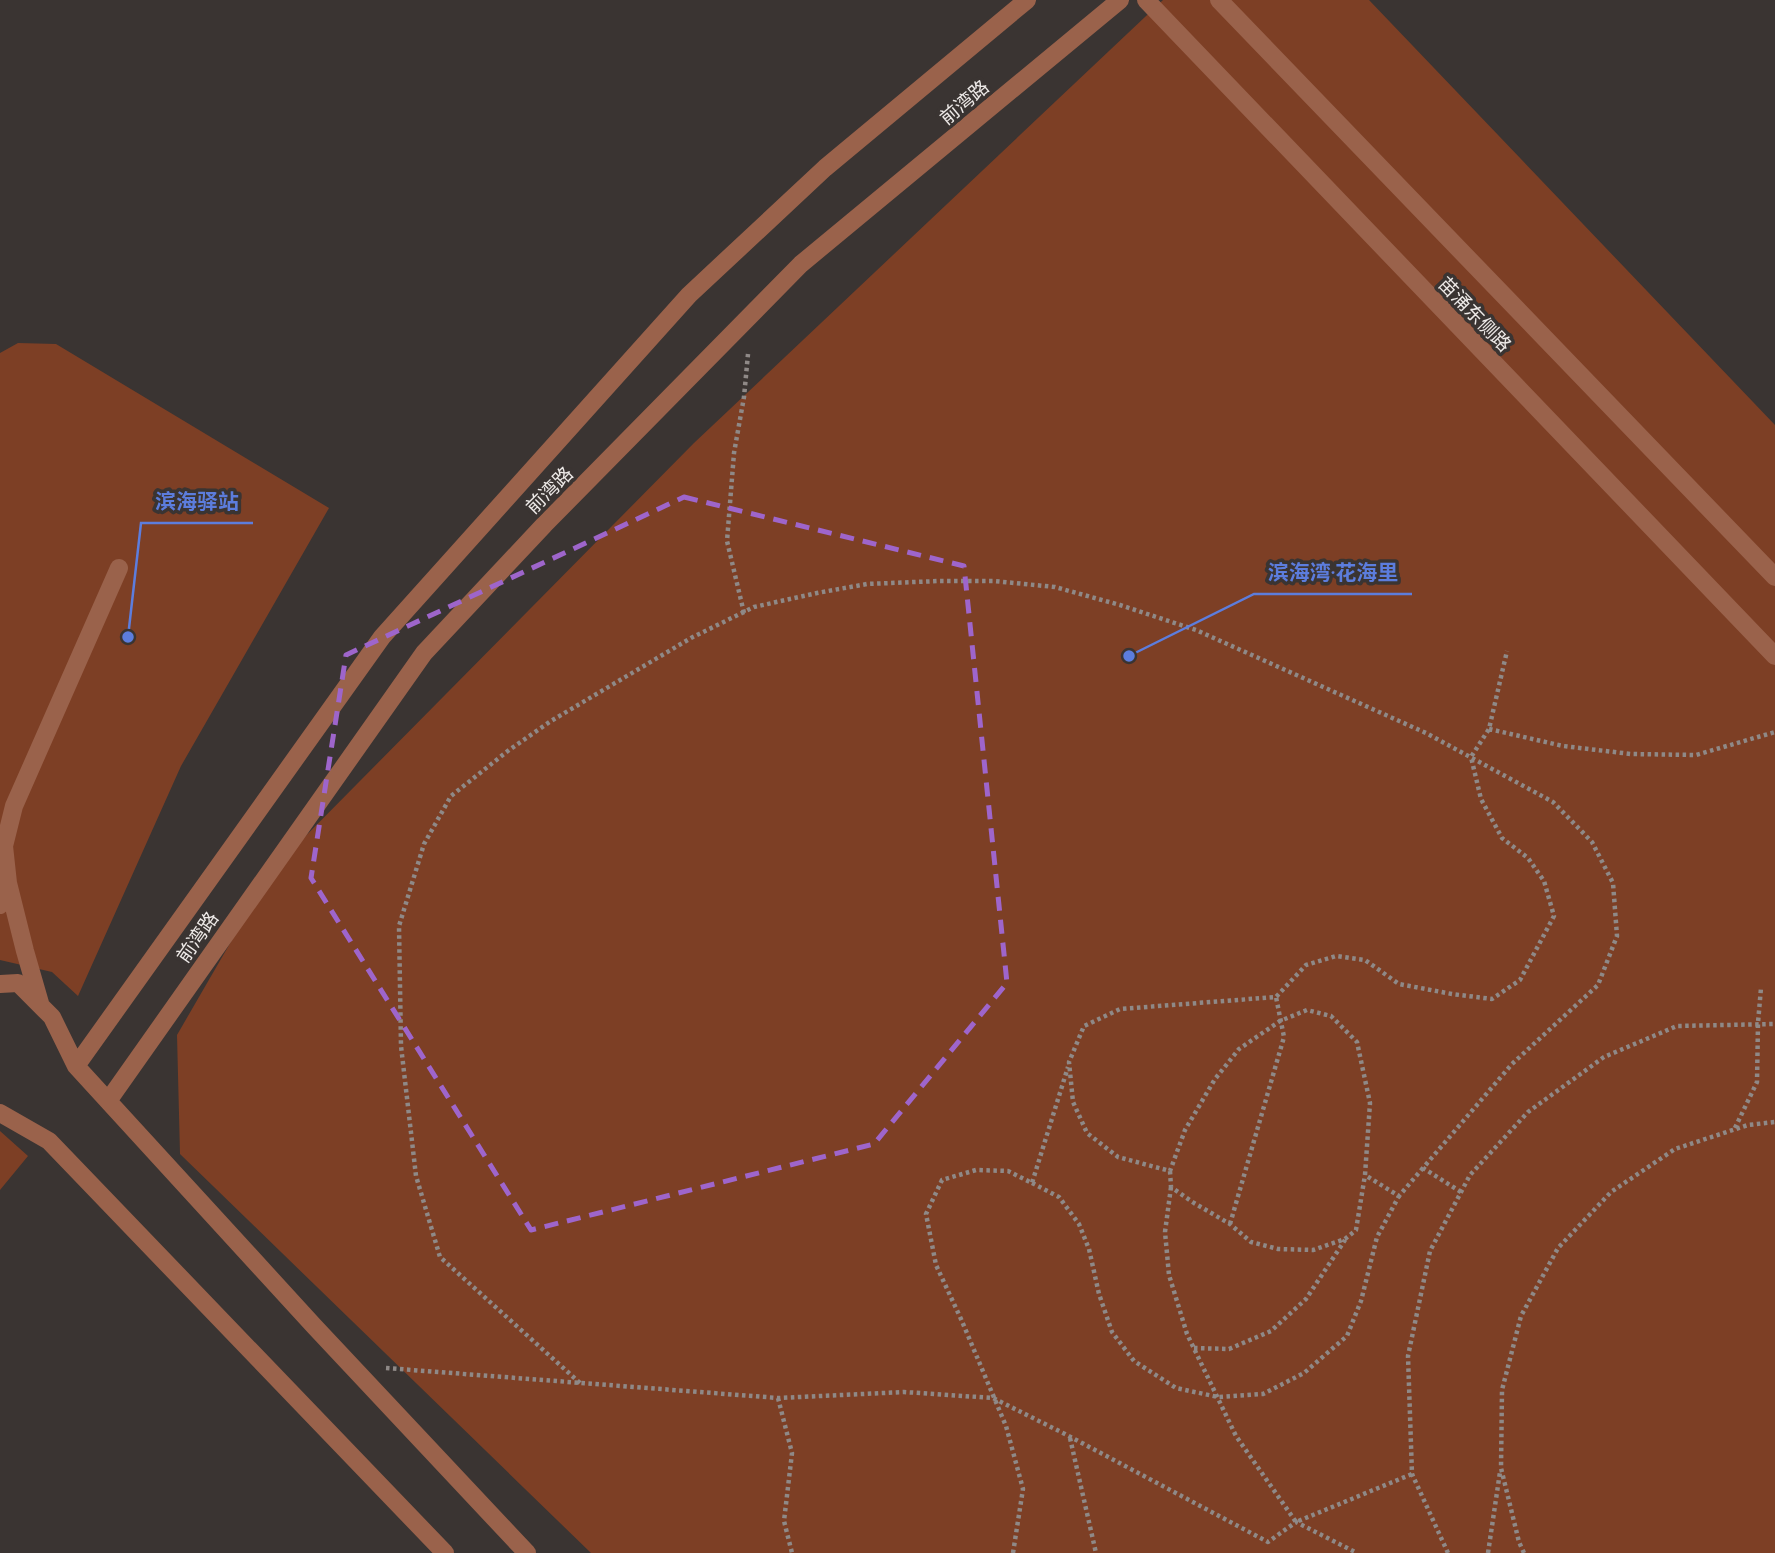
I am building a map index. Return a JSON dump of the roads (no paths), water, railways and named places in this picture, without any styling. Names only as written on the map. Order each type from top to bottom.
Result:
[{"type":"street","name":"前湾路","points":[[76,1066],[391,626],[689,295],[825,169],[1027,0]]},
{"type":"street","name":"前湾路","points":[[108,1101],[424,653],[544,525],[801,264],[1120,0]]},
{"type":"street","name":"苗涌东侧路","points":[[1146,0],[1775,656]]},
{"type":"street","name":"苗涌东侧路","points":[[1219,0],[1775,577]]},
{"type":"street","points":[[41,1006],[8,883],[4,846],[14,806],[119,568]]},
{"type":"street","points":[[0,905],[8,883]]},
{"type":"street","points":[[0,984],[18,983],[52,1017],[76,1066],[350,1365],[527,1553]]},
{"type":"street","points":[[0,1113],[49,1141],[445,1553]]},
{"type":"place","name":"滨海驿站","points":[[128,637]]},
{"type":"place","name":"滨海湾·花海里","points":[[1129,656]]}]
